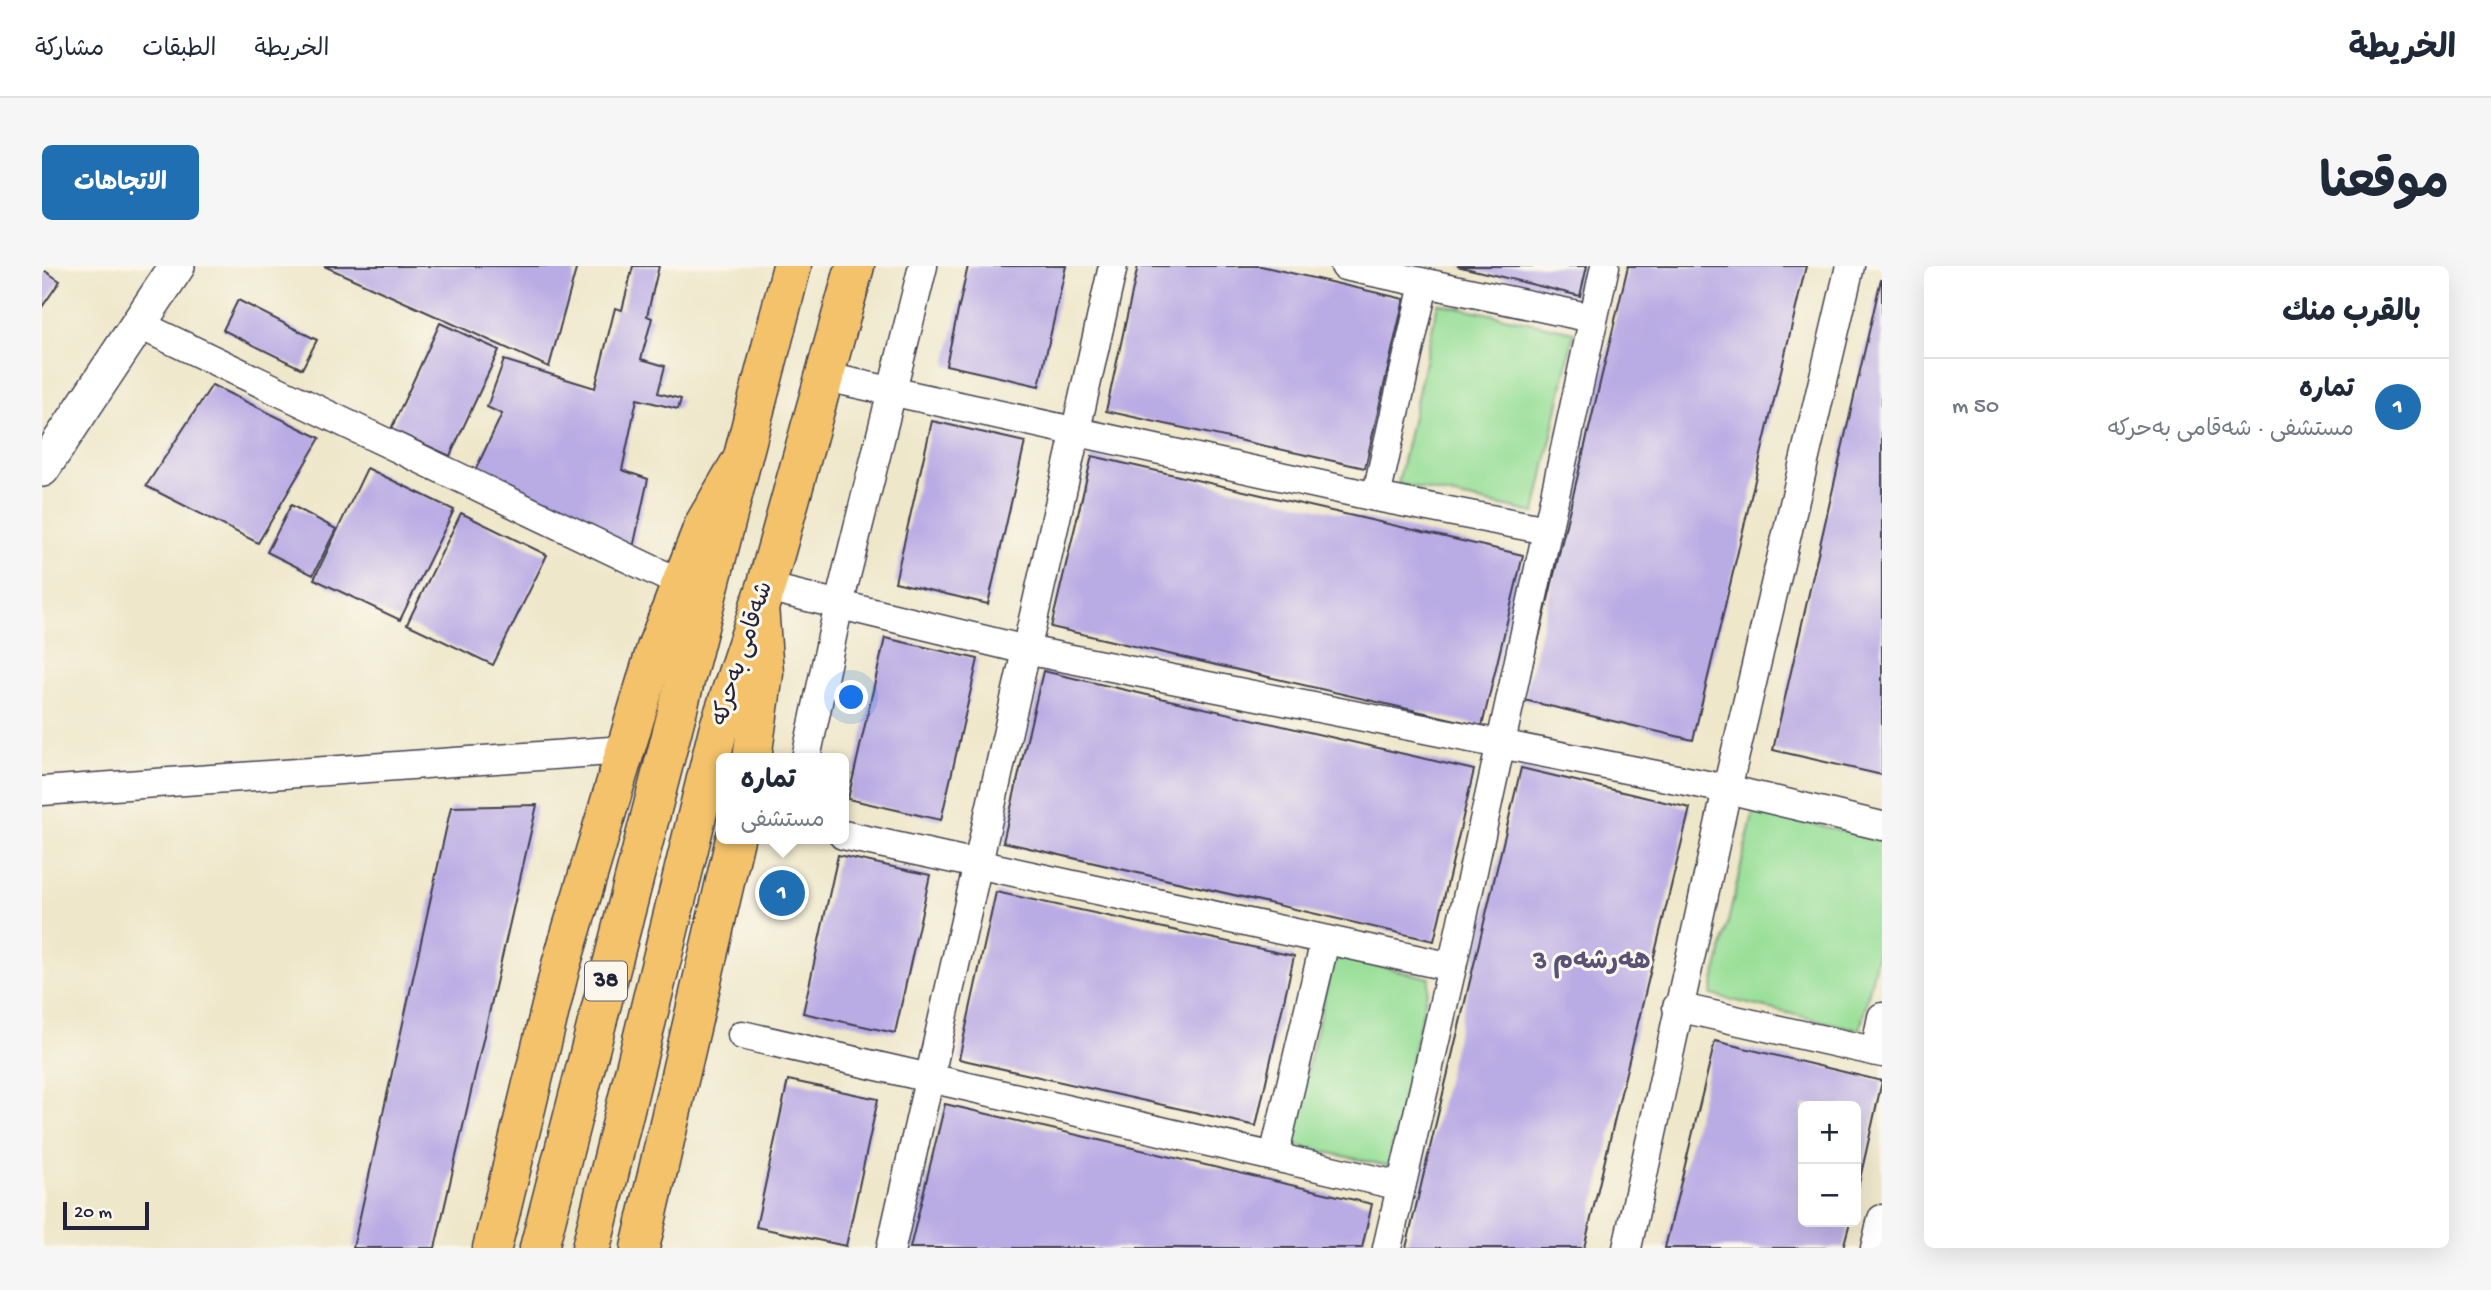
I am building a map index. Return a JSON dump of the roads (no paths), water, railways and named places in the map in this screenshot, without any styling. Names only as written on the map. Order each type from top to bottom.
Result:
[{"type":"main road","name":"شەقامی بەحرکە","points":[[539,1248],[738,466],[792,266]]},
{"type":"main road","name":"شەقامی بەحرکە","points":[[591,1248],[718,730],[763,597],[855,266]]},
{"type":"main road","points":[[492,1248],[561,965],[656,648],[704,524],[738,466]]},
{"type":"main road","points":[[753,753],[764,673],[763,597]]},
{"type":"main road","points":[[640,1248],[735,844]]},
{"type":"street","points":[[42,468],[177,266]]},
{"type":"street","points":[[807,753],[839,604],[923,266]]},
{"type":"street","points":[[891,1248],[1078,431],[1113,266]]},
{"type":"street","points":[[1345,266],[1592,318]]},
{"type":"street","points":[[1387,1248],[1452,967],[1605,266]]},
{"type":"street","points":[[1627,1248],[1677,1007],[1850,266]]},
{"type":"street","points":[[1376,497],[1424,284]]},
{"type":"street","points":[[138,324],[680,583]]},
{"type":"street","points":[[825,377],[1376,497],[1547,530]]},
{"type":"street","points":[[763,597],[839,604],[1026,650],[1727,789],[1882,826]]},
{"type":"street","points":[[42,791],[625,750]]},
{"type":"street","points":[[849,836],[1452,967]]},
{"type":"street","points":[[1274,1156],[1325,941]]},
{"type":"street","points":[[1677,1007],[1878,1052],[1882,1017]]},
{"type":"street","points":[[742,1035],[1401,1186]]},
{"type":"street","points":[[1875,1248],[1882,1219]]},
{"type":"place","name":"تمارە","points":[[782,893]]},
{"type":"district","name":"ھەرشەم 3","points":[[1592,963]]}]
